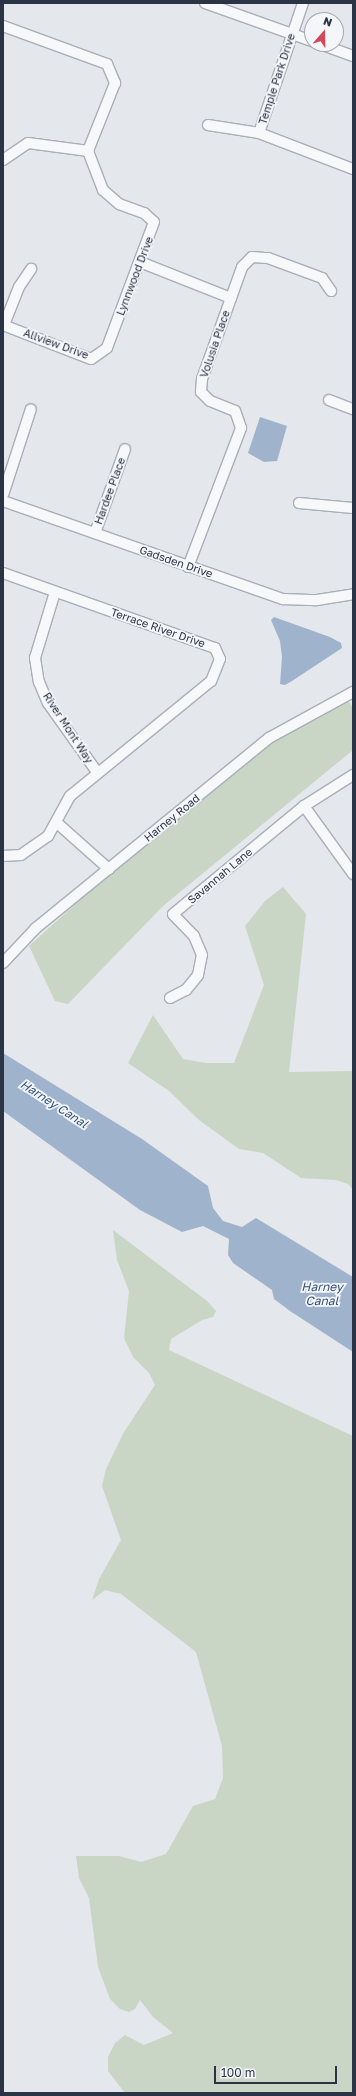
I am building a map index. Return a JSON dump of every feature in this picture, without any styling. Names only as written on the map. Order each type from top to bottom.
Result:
[{"type":"street","points":[[205,3],[304,38]]},
{"type":"street","name":"Temple Park Drive","points":[[259,133],[303,3]]},
{"type":"street","points":[[3,26],[107,64],[115,83],[88,151],[28,143],[3,160]]},
{"type":"street","points":[[342,52],[353,56]]},
{"type":"street","points":[[208,125],[259,133],[353,169]]},
{"type":"street","name":"Lynnwood Drive","points":[[88,151],[103,190],[119,204],[144,213],[154,222],[107,348]]},
{"type":"street","name":"Volusia Place","points":[[188,567],[241,428],[235,411],[210,401],[201,392],[202,380],[242,267],[252,258],[268,258],[322,278],[331,291]]},
{"type":"street","points":[[140,262],[231,298]]},
{"type":"street","points":[[4,325],[19,287],[31,269]]},
{"type":"street","name":"Allview Drive","points":[[4,325],[91,359],[107,348]]},
{"type":"street","points":[[329,400],[353,409]]},
{"type":"street","points":[[3,495],[31,409]]},
{"type":"street","name":"Hardee Place","points":[[95,533],[125,449]]},
{"type":"street","name":"Gadsden Drive","points":[[3,501],[188,567],[284,599],[317,600],[353,594]]},
{"type":"street","points":[[299,503],[353,508]]},
{"type":"street","name":"Terrace River Drive","points":[[3,573],[215,648],[220,659],[211,681],[97,772],[70,796],[48,836],[21,855],[3,856]]},
{"type":"street","name":"River Mont Way","points":[[55,592],[35,658],[39,682],[48,703],[97,772]]},
{"type":"street","name":"Harney Road","points":[[3,963],[36,928],[269,738],[353,692]]},
{"type":"street","name":"Savannah Lane","points":[[170,998],[186,990],[198,975],[202,955],[194,936],[173,914],[304,806],[353,775]]},
{"type":"street","points":[[304,806],[353,874]]},
{"type":"street","points":[[56,822],[109,869]]},
{"type":"green space","points":[[346,697],[353,708],[353,750],[163,906],[68,1004],[55,1001],[29,946],[122,862],[256,751]]},
{"type":"green space","points":[[283,887],[306,914],[289,1072],[353,1071],[353,1190],[348,1184],[336,1180],[301,1178],[263,1153],[239,1149],[199,1120],[169,1091],[128,1063],[153,1015],[183,1059],[206,1063],[234,1063],[264,985],[245,926],[265,901]]},
{"type":"green space","points":[[113,1230],[207,1301],[216,1311],[213,1317],[202,1320],[171,1339],[169,1350],[353,1436],[353,2093],[125,2093],[108,2071],[108,2057],[115,2043],[125,2035],[144,2045],[173,2033],[153,2017],[140,2000],[135,2009],[129,2012],[120,2009],[110,1999],[98,1967],[89,1898],[79,1878],[76,1856],[119,1856],[141,1862],[166,1854],[193,1806],[215,1799],[223,1778],[222,1746],[196,1652],[121,1594],[105,1590],[92,1600],[99,1579],[121,1540],[102,1486],[106,1469],[124,1432],[155,1385],[149,1373],[133,1357],[124,1338],[129,1291],[117,1260]]},
{"type":"water","points":[[260,417],[287,426],[277,461],[264,462],[248,453]]},
{"type":"water","points":[[274,617],[330,637],[341,643],[342,648],[292,681],[285,685],[280,684],[282,657],[280,641],[271,620]]},
{"type":"water","name":"Harney Canal","points":[[3,1053],[142,1139],[208,1186],[213,1208],[223,1221],[242,1227],[256,1218],[353,1277],[353,1352],[290,1311],[274,1299],[272,1290],[233,1263],[228,1255],[229,1239],[203,1226],[182,1232],[140,1210],[3,1111]]}]
